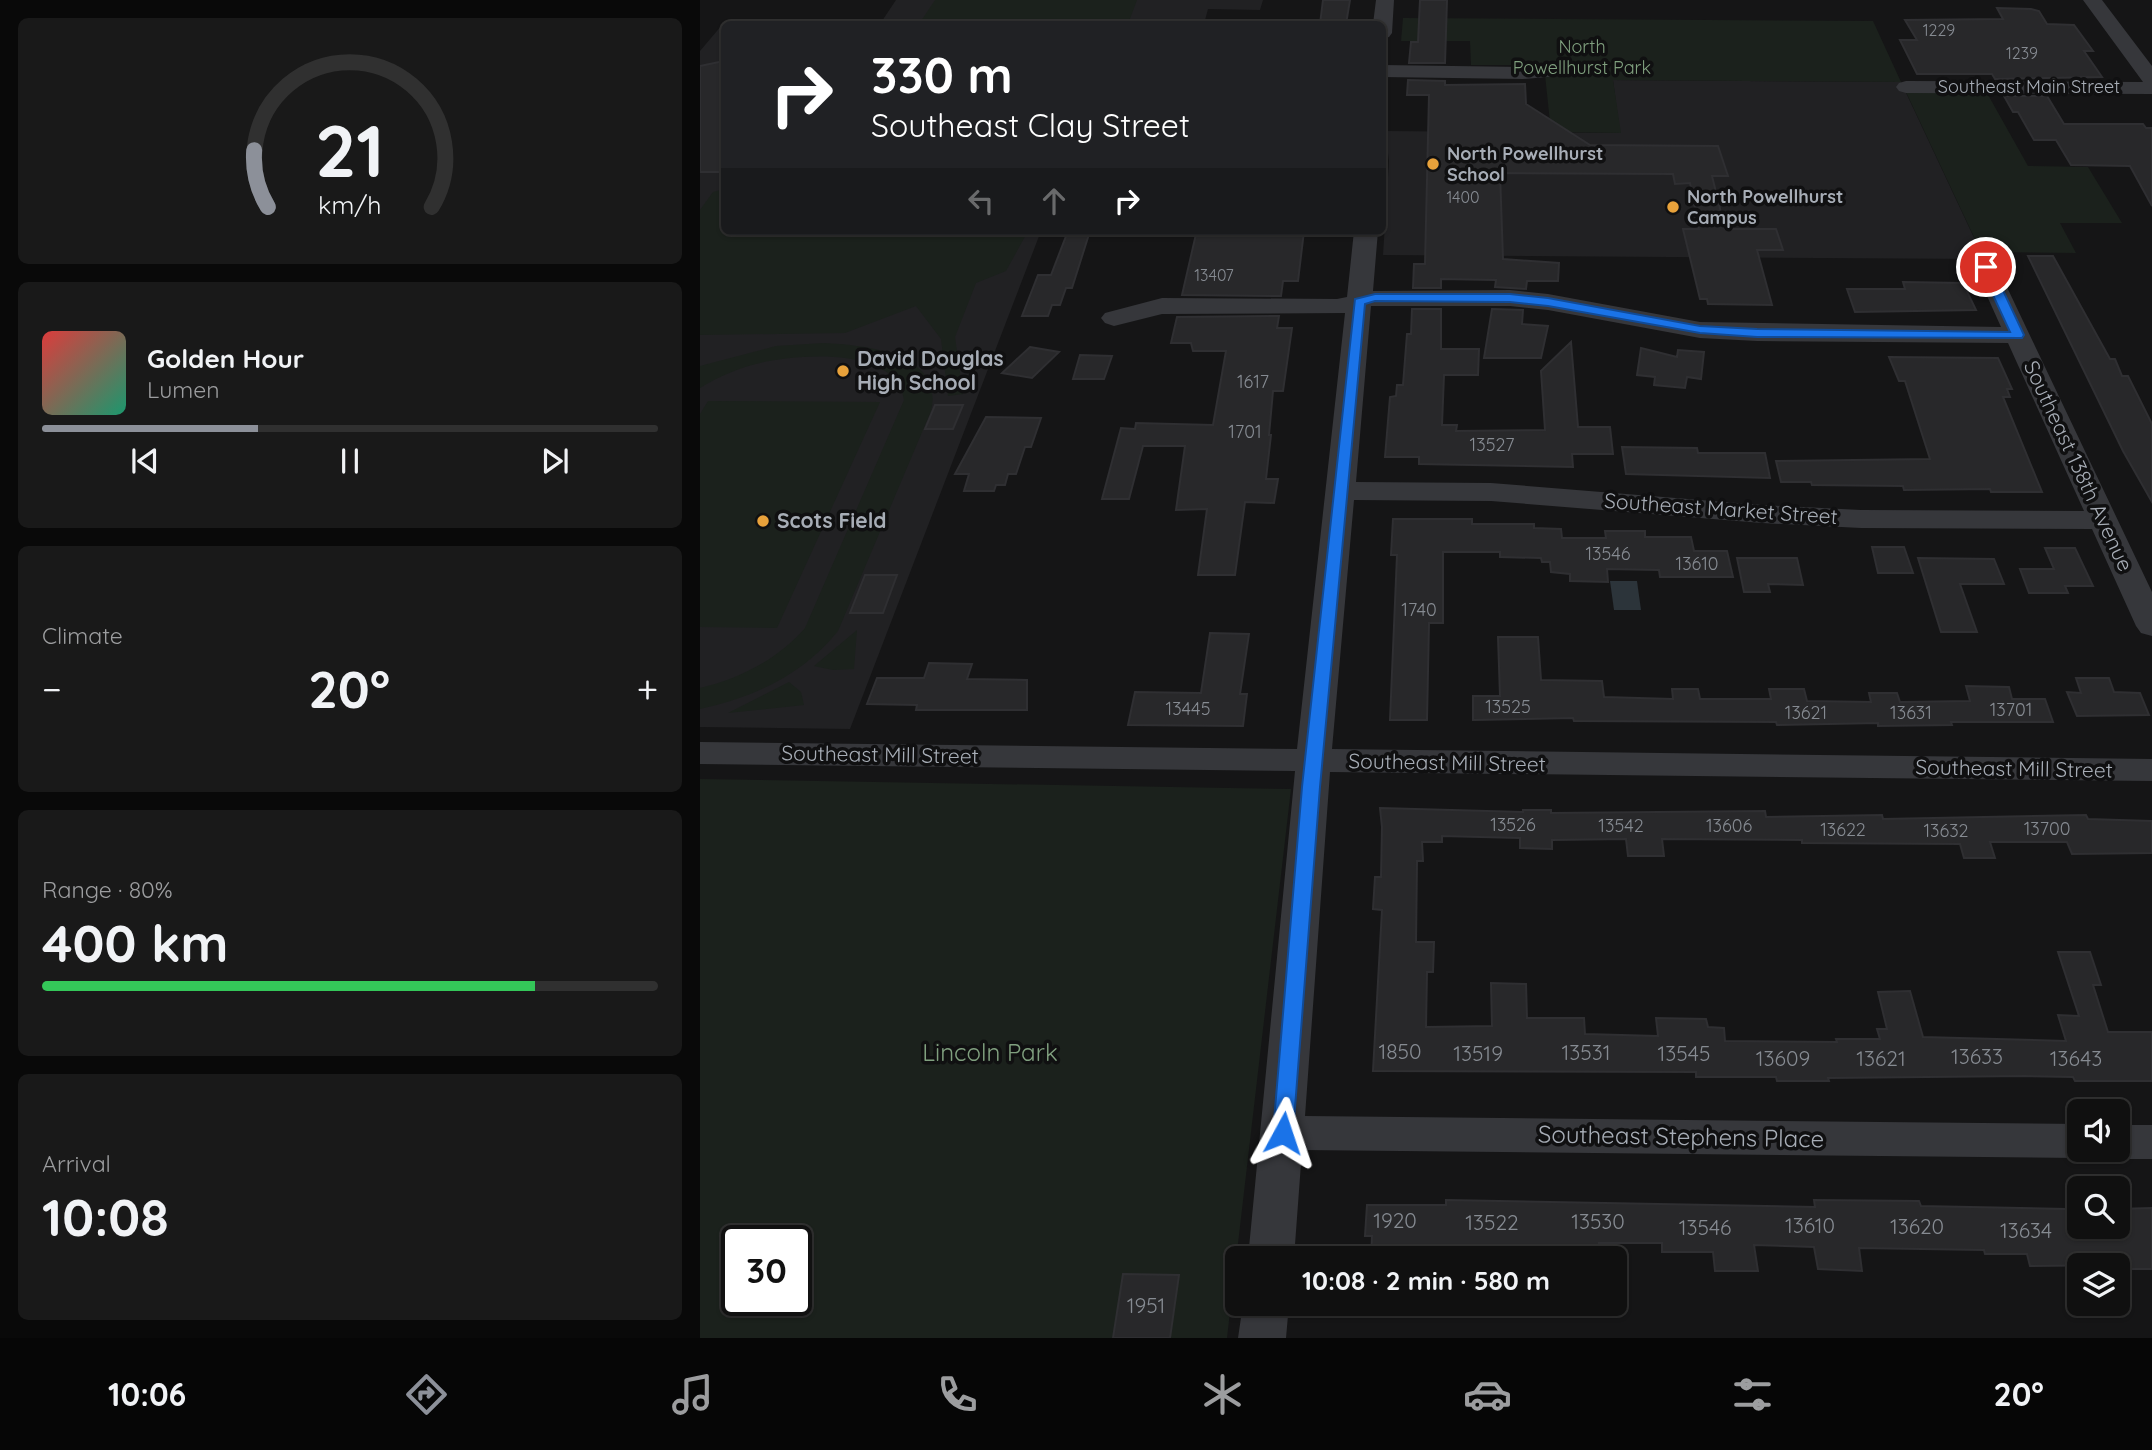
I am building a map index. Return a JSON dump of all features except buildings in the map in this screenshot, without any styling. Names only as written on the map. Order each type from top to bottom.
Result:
[{"type":"street","points":[[1383,21],[1385,0]]},
{"type":"street","points":[[2092,0],[2152,80]]},
{"type":"street","points":[[1386,71],[1523,73],[1599,68]]},
{"type":"street","name":"Southeast Main Street","points":[[1906,87],[2152,88]]},
{"type":"street","points":[[1271,1246],[1314,761],[1366,235]]},
{"type":"street","name":"Southeast 138th Avenue","points":[[1986,267],[2152,626]]},
{"type":"street","points":[[1114,317],[1163,306],[1337,307],[1375,298],[1510,298],[1548,302],[1700,330],[1757,333],[2018,335]]},
{"type":"street","name":"Southeast Market Street","points":[[1340,491],[1491,492],[1762,514],[1861,519],[2103,520]]},
{"type":"street","name":"Southeast Mill Street","points":[[700,753],[2152,770]]},
{"type":"street","name":"Southeast Stephens Place","points":[[1283,1133],[2067,1141]]},
{"type":"street","points":[[2130,1142],[2152,1142]]},
{"type":"street","points":[[1262,1338],[1265,1316]]},
{"type":"shaded area","points":[[896,0],[1263,0],[1260,10],[1208,9],[1205,21],[882,21]]},
{"type":"shaded area","name":"David Douglas High School","points":[[721,26],[721,235],[1039,235],[850,729],[700,727],[700,51]]},
{"type":"shaded area","name":"North Powellhurst Campus","points":[[1613,80],[1901,82],[1984,259],[1383,255],[1389,161],[1386,131],[1620,133]]},
{"type":"shaded area","points":[[1610,581],[1637,581],[1641,610],[1614,610]]},
{"type":"green space","points":[[935,0],[1137,0],[1129,21],[921,21]]},
{"type":"green space","name":"North Powellhurst Park","points":[[1403,18],[1873,21],[1901,82],[1613,80],[1621,133],[1551,132],[1544,65],[1471,65],[1470,41],[1401,41]]},
{"type":"green space","points":[[1906,92],[1987,93],[2028,166],[2088,167],[2122,223],[2060,223],[2076,253],[1981,252]]},
{"type":"green space","points":[[721,190],[721,235],[1026,235],[1006,271],[976,283],[955,337],[963,394],[948,396],[941,339],[916,306],[845,333],[700,335],[700,210],[713,192]]},
{"type":"green space","points":[[824,343],[879,350],[914,365],[926,376],[932,392],[931,411],[838,631],[810,660],[776,682],[739,698],[700,709],[700,688],[757,666],[783,649],[805,628],[904,400],[897,383],[884,370],[865,362],[844,358],[798,357],[760,363],[729,373],[700,388],[700,366],[776,346]]},
{"type":"green space","name":"Scots Field","points":[[708,401],[880,402],[777,628],[700,627],[700,414]]},
{"type":"green space","points":[[857,630],[854,669],[833,670],[814,666]]},
{"type":"green space","points":[[789,682],[801,692],[804,705],[728,713]]},
{"type":"green space","name":"Lincoln Park","points":[[700,779],[1291,789],[1238,1246],[1225,1246],[1225,1316],[1230,1316],[1227,1338],[700,1338]]},
{"type":"place","name":"North Powellhurst School","points":[[1433,164]]},
{"type":"place","name":"North Powellhurst Campus","points":[[1673,207]]},
{"type":"place","name":"David Douglas High School","points":[[843,371]]},
{"type":"place","name":"Scots Field","points":[[763,521]]},
{"type":"route","points":[[1283,1133],[1311,787],[1359,302],[1375,298],[1510,298],[1548,302],[1700,330],[1757,333],[2018,335],[1986,267]]}]
